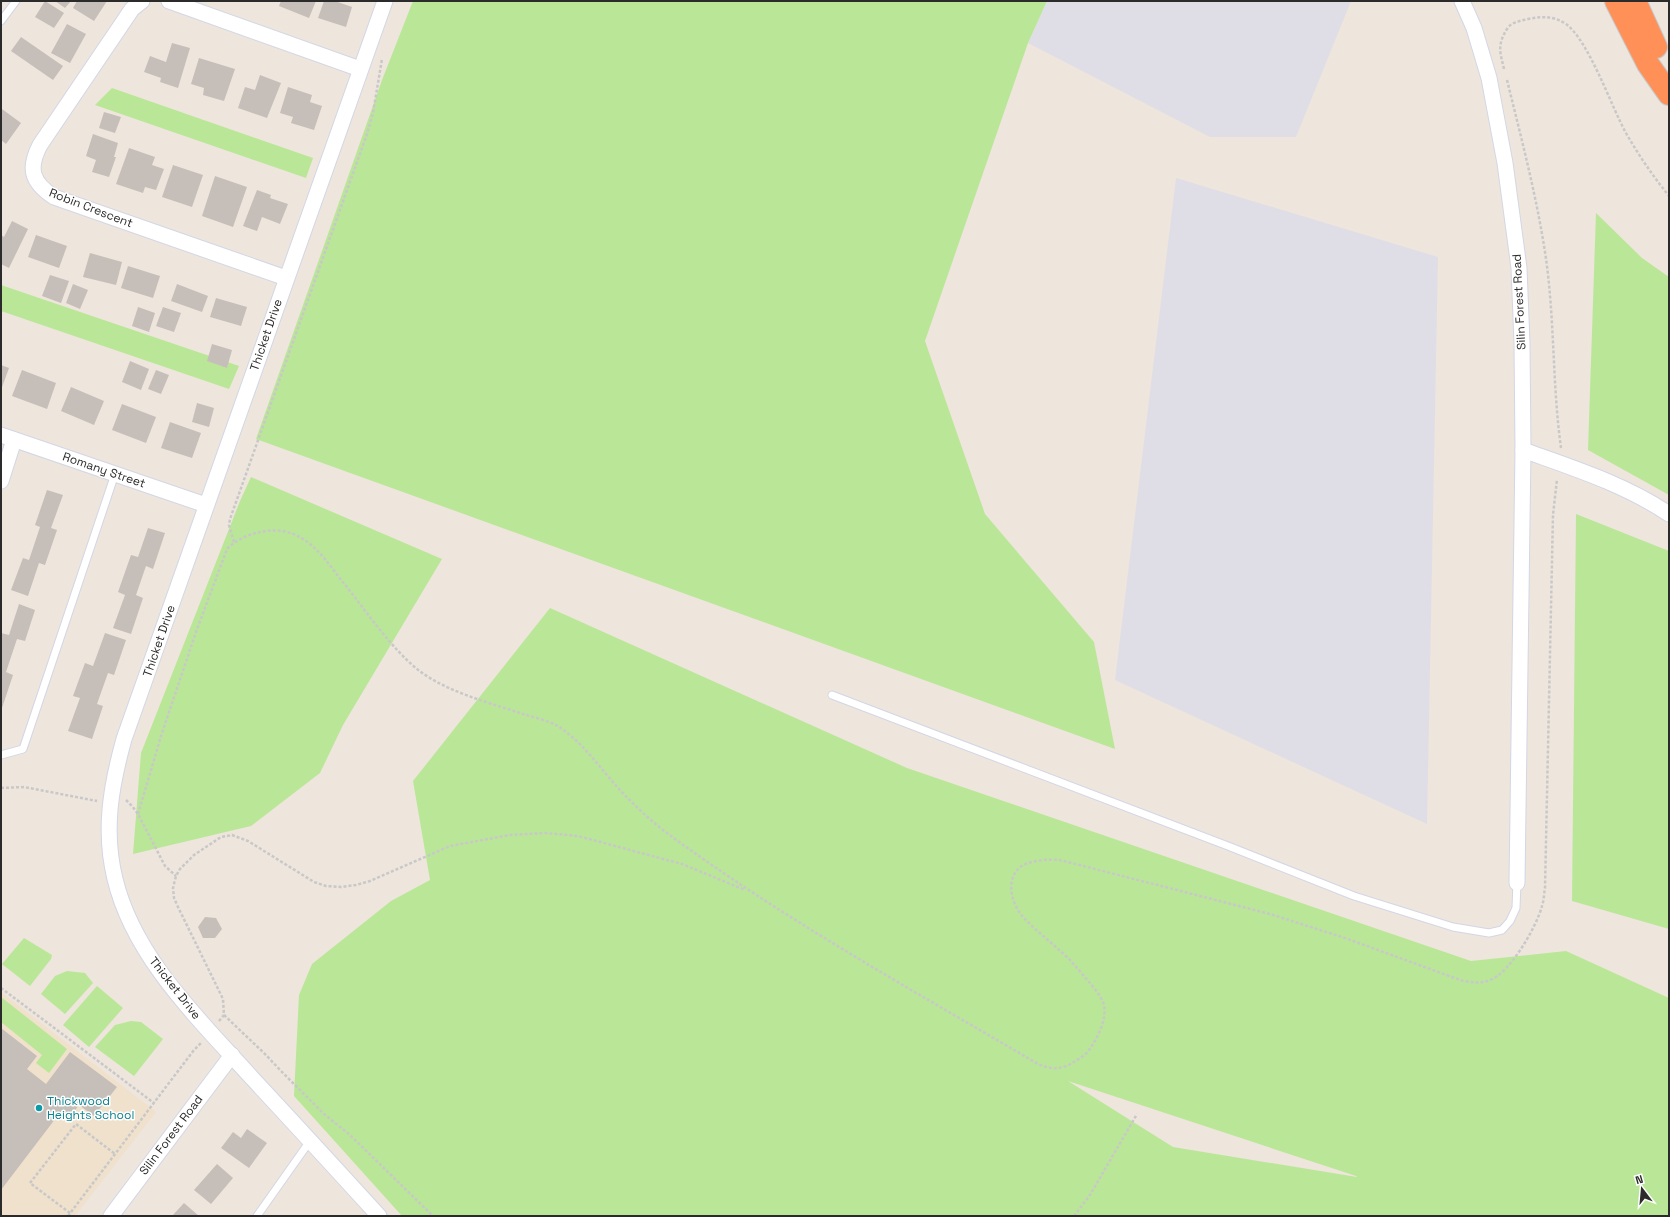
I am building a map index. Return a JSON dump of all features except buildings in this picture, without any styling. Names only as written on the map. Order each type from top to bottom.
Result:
[{"type":"highway","points":[[1616,1],[1648,64],[1669,94]]},
{"type":"highway","points":[[1635,1],[1661,59],[1669,72]]},
{"type":"street","name":"Robin Crescent","points":[[142,1],[132,9],[40,145],[32,164],[37,182],[43,190],[54,196],[286,278]]},
{"type":"street","points":[[169,1],[360,69]]},
{"type":"street","name":"Thicket Drive","points":[[379,1216],[232,1055],[172,987],[159,970],[134,928],[122,900],[115,879],[109,837],[112,784],[122,745],[385,1]]},
{"type":"street","name":"Silin Forest Road","points":[[1462,1],[1474,28],[1489,78],[1506,163],[1518,268],[1522,343],[1523,450],[1518,883]]},
{"type":"street","points":[[1,481],[7,437]]},
{"type":"street","name":"Romany Street","points":[[7,437],[206,505]]},
{"type":"street","points":[[1523,450],[1606,480],[1652,503],[1669,514]]},
{"type":"street","name":"Silin Forest Road","points":[[111,1216],[232,1055]]},
{"type":"lane","points":[[1,21],[16,1]]},
{"type":"lane","points":[[1,755],[23,749],[116,474]]},
{"type":"lane","points":[[832,695],[1228,846],[1354,896],[1453,927],[1489,932],[1502,930],[1510,921],[1516,908],[1518,883]]},
{"type":"lane","points":[[257,1216],[310,1141]]},
{"type":"path","points":[[138,814],[162,733],[222,559],[227,549],[234,542],[258,533],[275,530],[299,536],[310,543],[398,650],[419,670],[464,695],[555,725],[574,740],[634,805],[656,824],[726,876],[1038,1064],[1055,1069],[1064,1068],[1085,1055],[1101,1030],[1104,1016],[1104,1003],[1096,990],[1071,961],[1024,918],[1014,903],[1011,891],[1013,878],[1020,868],[1046,859],[1060,860],[1270,914],[1345,938],[1463,981],[1479,983],[1490,980],[1508,968],[1533,925],[1542,906],[1545,888],[1553,515],[1555,490],[1562,453],[1558,426],[1550,300],[1545,252],[1536,201],[1499,47],[1508,26],[1516,22],[1547,17],[1555,18],[1567,25],[1581,41],[1620,121],[1644,164],[1669,196]]},
{"type":"path","points":[[234,542],[229,525],[230,519],[367,134],[373,113],[384,54]]},
{"type":"path","points":[[1,788],[24,787],[96,801]]},
{"type":"path","points":[[124,799],[138,814],[165,866],[176,876]]},
{"type":"path","points":[[217,1024],[224,1015],[223,999],[174,898],[173,888],[176,876],[185,864],[211,842],[221,837],[232,835],[248,841],[314,882],[326,886],[341,887],[370,881],[450,846],[510,834],[546,833],[578,836],[682,864],[751,892]]},
{"type":"path","points":[[1,988],[154,1103]]},
{"type":"path","points":[[224,1015],[324,1114],[350,1135],[433,1216]]},
{"type":"path","points":[[115,1154],[76,1124],[30,1183],[69,1215],[194,1050],[199,1046]]},
{"type":"path","points":[[1074,1216],[1090,1195],[1137,1114]]},
{"type":"shaded area","points":[[1047,1],[1351,1],[1296,137],[1210,137],[1028,43]]},
{"type":"shaded area","points":[[1176,178],[1438,257],[1427,824],[1115,680]]},
{"type":"shaded area","points":[[1,992],[156,1112],[75,1216],[1,1216]]},
{"type":"green space","points":[[413,1],[1047,1],[1028,43],[925,341],[985,514],[1094,642],[1115,749],[256,439],[382,80]]},
{"type":"green space","points":[[112,88],[313,158],[306,178],[95,105]]},
{"type":"green space","points":[[1596,213],[1642,258],[1669,277],[1669,495],[1588,450]]},
{"type":"green space","points":[[1,285],[239,366],[229,389],[1,311]]},
{"type":"green space","points":[[251,477],[442,559],[343,725],[320,773],[251,826],[133,854],[141,753],[240,501]]},
{"type":"green space","points":[[1576,514],[1669,551],[1669,929],[1572,901]]},
{"type":"green space","points":[[550,608],[907,768],[1471,961],[1566,951],[1669,998],[1669,1216],[402,1216],[294,1096],[299,995],[312,964],[391,901],[430,880],[413,781]],"holes":[[[1068,1081],[1357,1177],[1173,1147]]]},
{"type":"green space","points":[[24,938],[52,955],[51,959],[30,986],[2,964]]},
{"type":"green space","points":[[67,971],[85,973],[93,983],[65,1014],[41,994],[55,976]]},
{"type":"green space","points":[[97,986],[123,1008],[89,1047],[63,1025]]},
{"type":"green space","points":[[1,997],[67,1049],[49,1073],[36,1063],[42,1055],[1,1022]]},
{"type":"green space","points":[[131,1021],[141,1022],[163,1039],[134,1076],[95,1047],[115,1025]]},
{"type":"place","name":"Thickwood Heights School","points":[[39,1108]]}]
